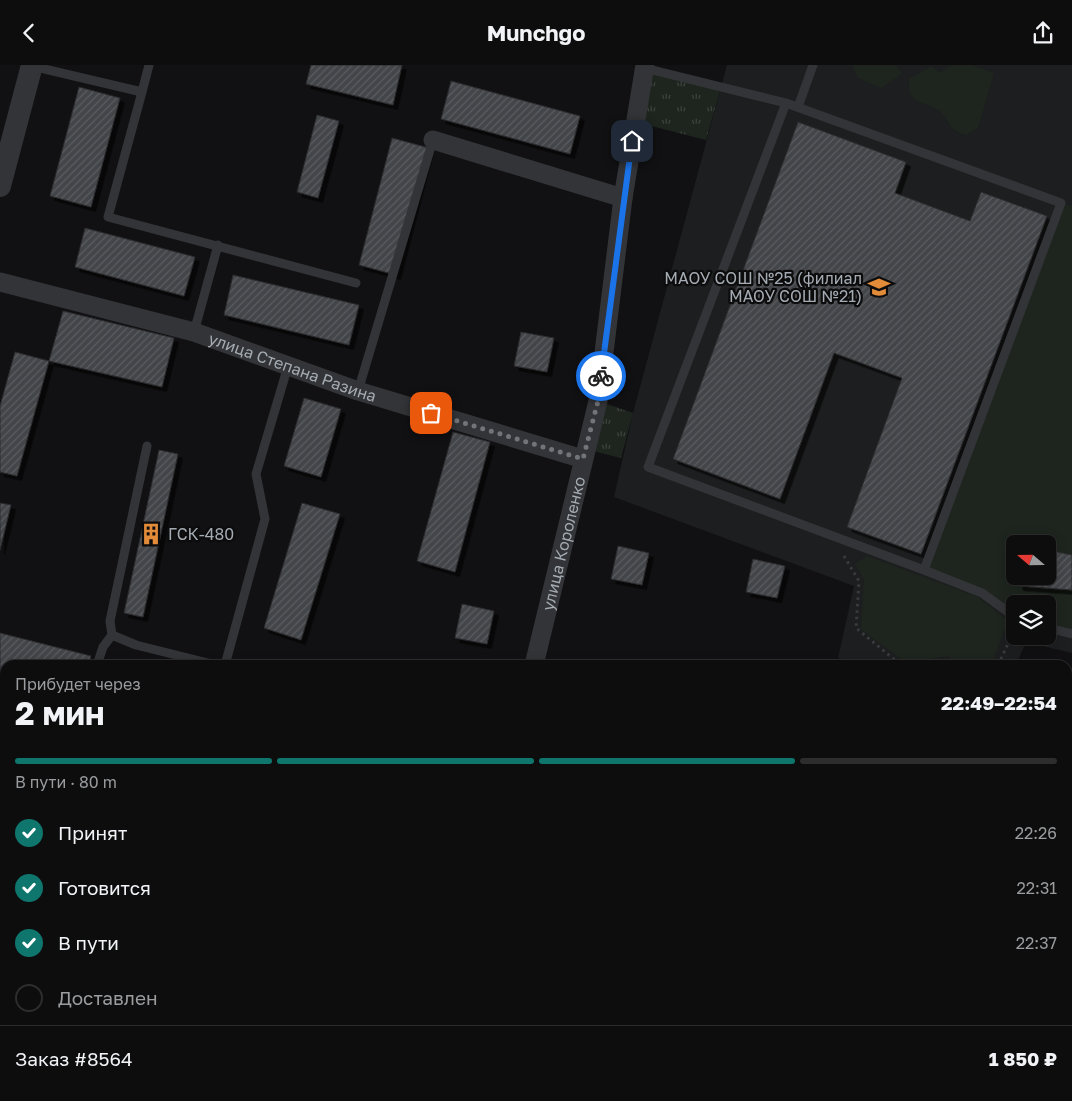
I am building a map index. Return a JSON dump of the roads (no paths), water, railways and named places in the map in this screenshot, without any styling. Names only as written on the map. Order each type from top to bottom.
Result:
[{"type":"street","points":[[0,186],[31,65]]},
{"type":"street","name":"улица Короленко","points":[[535,660],[598,401],[641,66]]},
{"type":"street","points":[[433,140],[623,198]]},
{"type":"street","name":"улица Степана Разина","points":[[0,282],[194,332],[358,391],[583,459]]},
{"type":"lane","points":[[31,65],[142,92]]},
{"type":"lane","points":[[149,65],[108,217],[356,283]]},
{"type":"lane","points":[[798,107],[813,65]]},
{"type":"lane","points":[[641,66],[786,103],[1061,203],[924,570]]},
{"type":"lane","points":[[786,103],[648,467],[982,593],[1006,610]]},
{"type":"lane","points":[[358,391],[433,140]]},
{"type":"lane","points":[[194,332],[218,245]]},
{"type":"lane","points":[[226,660],[265,519],[256,474],[288,366]]},
{"type":"lane","points":[[99,660],[103,647],[112,635],[110,621],[147,446]]},
{"type":"lane","points":[[1056,630],[1072,634]]},
{"type":"lane","points":[[112,635],[136,645],[196,660]]},
{"type":"place","name":"МАОУ СОШ №25 (филиал МАОУ СОШ №21)","points":[[879,287]]},
{"type":"place","name":"ГСК-480","points":[[151,534]]}]
